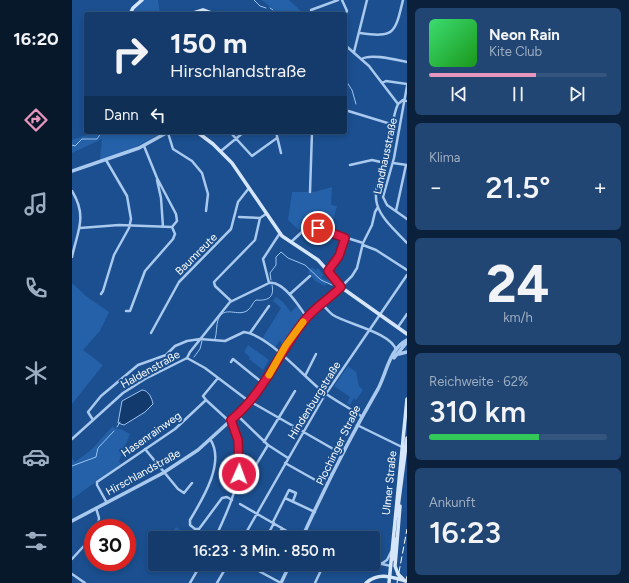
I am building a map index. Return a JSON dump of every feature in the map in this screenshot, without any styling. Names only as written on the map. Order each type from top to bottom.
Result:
[{"type":"main road","points":[[131,12],[134,7],[142,0]]},
{"type":"main road","points":[[197,12],[204,10],[209,12]]},
{"type":"main road","points":[[199,134],[220,151],[236,168],[280,234],[318,260],[341,287],[406,334]]},
{"type":"main road","name":"Ulmer Straße","points":[[389,583],[400,495],[404,449],[402,442],[407,399]]},
{"type":"main road","name":"Ulmer Straße","points":[[391,566],[391,549],[404,449],[407,438]]},
{"type":"main road","points":[[400,495],[396,571],[406,581]]},
{"type":"main road","points":[[366,583],[373,578],[384,576],[406,581]]},
{"type":"street","points":[[310,10],[338,0]]},
{"type":"street","points":[[342,0],[346,12]]},
{"type":"street","points":[[354,52],[360,33],[367,0]]},
{"type":"street","points":[[360,33],[380,36],[391,32],[397,23],[403,0]]},
{"type":"street","points":[[347,47],[362,59],[398,104]]},
{"type":"street","points":[[362,59],[365,57],[376,57],[407,62]]},
{"type":"street","points":[[382,83],[386,81],[407,85]]},
{"type":"street","name":"Landhausstraße","points":[[407,85],[403,100],[393,163],[383,197],[387,205],[407,219]]},
{"type":"street","points":[[407,101],[403,100],[398,104],[385,163],[376,191],[378,207],[381,214],[407,243]]},
{"type":"street","points":[[347,111],[394,124]]},
{"type":"street","points":[[72,171],[144,146],[165,134]]},
{"type":"street","points":[[169,134],[173,149],[192,161],[202,173],[208,194],[206,211]]},
{"type":"street","points":[[232,134],[245,150],[253,156],[277,138]]},
{"type":"street","points":[[220,151],[241,134]]},
{"type":"street","points":[[276,134],[281,153]]},
{"type":"street","points":[[310,192],[312,134]]},
{"type":"street","points":[[80,228],[130,226],[172,227],[176,223],[177,217],[157,178],[144,146]]},
{"type":"street","points":[[101,294],[116,250],[130,226],[131,215],[129,200],[121,183],[106,160]]},
{"type":"street","points":[[350,165],[372,160],[385,163]]},
{"type":"street","points":[[393,163],[407,165],[396,211]]},
{"type":"street","points":[[157,178],[161,198]]},
{"type":"street","points":[[161,186],[163,227]]},
{"type":"street","name":"Baumreute","points":[[151,333],[179,282],[229,232],[238,202],[245,190],[249,187]]},
{"type":"street","points":[[72,192],[80,210],[80,228],[72,257]]},
{"type":"street","points":[[341,287],[352,276],[357,268],[363,244],[378,207]]},
{"type":"street","points":[[239,217],[260,218],[266,214]]},
{"type":"street","points":[[374,219],[381,214]]},
{"type":"street","points":[[232,301],[215,286],[214,282],[255,240],[260,218]]},
{"type":"street","points":[[126,311],[130,311],[145,271],[173,240],[174,234],[172,227]]},
{"type":"street","points":[[291,242],[303,231],[313,228],[345,238],[357,240],[376,250],[407,270]]},
{"type":"street","points":[[280,234],[263,259],[269,283],[276,283],[290,294],[306,318]]},
{"type":"street","points":[[328,271],[339,256],[345,238]]},
{"type":"street","name":"Hindenburgstraße","points":[[247,531],[326,393],[407,275]]},
{"type":"street","points":[[290,294],[310,276]]},
{"type":"street","name":"Haldenstraße","points":[[72,440],[114,400],[132,387],[187,358],[200,339],[232,301],[269,283]]},
{"type":"street","name":"Hirschlandstraße","points":[[72,521],[164,472],[190,456],[210,439],[251,402],[306,318],[323,305],[341,287]]},
{"type":"street","points":[[323,305],[334,316],[369,330],[394,345],[397,353],[407,352]]},
{"type":"street","points":[[250,333],[269,306]]},
{"type":"street","points":[[398,327],[407,314]]},
{"type":"street","points":[[93,420],[88,415],[89,411],[98,399],[138,365],[166,355],[175,346],[187,341],[200,339],[222,341],[242,332],[250,333],[276,350],[326,393],[361,416]]},
{"type":"street","name":"Plochinger Straße","points":[[306,531],[356,425],[378,389],[390,361],[407,341]]},
{"type":"street","points":[[305,376],[316,354]]},
{"type":"street","points":[[187,358],[251,402],[342,454]]},
{"type":"street","points":[[231,362],[234,359],[264,384]]},
{"type":"street","name":"Hasenrainweg","points":[[107,502],[97,485],[97,482],[179,426],[206,400],[203,396],[218,378]]},
{"type":"street","points":[[264,442],[295,391]]},
{"type":"street","points":[[206,400],[230,420],[237,433],[240,457],[238,479],[232,500],[218,531]]},
{"type":"street","points":[[237,415],[264,442],[288,458]]},
{"type":"street","points":[[356,425],[396,443],[404,449]]},
{"type":"street","points":[[210,439],[214,449],[213,472],[210,484],[190,522],[193,527],[197,529],[200,528],[222,498],[227,497],[232,500]]},
{"type":"street","points":[[254,468],[268,445]]},
{"type":"street","points":[[145,449],[178,489],[184,493],[192,483]]},
{"type":"street","points":[[285,463],[327,487]]},
{"type":"street","points":[[270,531],[289,490],[296,493],[292,501]]},
{"type":"street","points":[[285,498],[315,512]]},
{"type":"street","points":[[240,504],[287,531]]},
{"type":"street","points":[[96,508],[99,519]]},
{"type":"street","points":[[72,559],[84,546]]},
{"type":"street","name":"Ulmer Straße","points":[[381,564],[387,560],[391,549]]},
{"type":"street","points":[[381,564],[391,566]]},
{"type":"street","points":[[190,583],[197,571]]},
{"type":"street","points":[[217,583],[224,571]]},
{"type":"street","points":[[259,571],[281,583],[287,571]]},
{"type":"street","points":[[315,583],[321,571]]},
{"type":"street","points":[[72,574],[85,583]]},
{"type":"shaded area","points":[[144,0],[158,0],[160,12],[132,12]]},
{"type":"shaded area","points":[[262,0],[289,0],[302,12],[277,12]]},
{"type":"shaded area","points":[[89,134],[160,134],[133,148],[100,160],[102,139],[72,153],[72,140]]},
{"type":"shaded area","points":[[332,187],[331,205],[337,206],[330,231],[313,227],[300,231],[288,220],[292,192],[314,192]]},
{"type":"shaded area","points":[[312,267],[316,270],[318,268],[323,275],[322,278],[327,280],[331,278],[335,284],[332,286],[327,283],[325,286],[315,281],[308,272]]},
{"type":"shaded area","points":[[72,283],[86,296],[109,312],[100,331],[83,350],[103,365],[72,404]]},
{"type":"shaded area","points":[[276,297],[283,302],[291,312],[297,306],[302,314],[302,318],[284,344],[279,341],[275,348],[262,339],[281,308],[273,301]]},
{"type":"shaded area","points":[[248,345],[269,360],[263,370],[249,359],[250,357],[244,352]]},
{"type":"shaded area","points":[[348,366],[356,372],[359,386],[363,390],[356,400],[354,398],[350,405],[347,403],[350,397],[334,386]]},
{"type":"shaded area","points":[[142,390],[146,391],[152,399],[153,404],[145,412],[124,425],[118,423],[122,401]]},
{"type":"shaded area","points":[[113,426],[114,428],[123,430],[130,434],[119,461],[121,464],[72,499],[72,458],[75,462],[90,451]]},
{"type":"shaded area","points":[[176,527],[181,531],[173,531]]},
{"type":"waterway","points":[[254,0],[260,6],[266,8]]},
{"type":"waterway","points":[[347,82],[352,90],[356,104]]},
{"type":"waterway","points":[[72,145],[75,146],[82,139],[97,139],[100,134]]},
{"type":"waterway","points":[[271,280],[270,273],[276,265],[276,257],[281,252],[288,258],[305,265],[321,280],[332,285]]},
{"type":"waterway","points":[[215,339],[217,322],[221,315],[227,312],[244,312],[249,309],[256,300],[264,300],[269,298],[273,289],[272,285]]},
{"type":"waterway","points":[[194,357],[200,349],[202,341]]},
{"type":"waterway","points":[[117,427],[120,422]]},
{"type":"waterway","points":[[72,466],[96,457],[98,448],[114,431]]},
{"type":"railway","points":[[397,583],[407,529]]},
{"type":"railway","points":[[405,583],[407,576]]},
{"type":"slow traffic","points":[[269,375],[286,345],[303,322]]},
{"type":"route","points":[[239,474],[240,457],[238,440],[236,428],[231,420],[251,402],[258,393],[274,368],[286,345],[306,318],[341,287],[328,271],[339,256],[345,238],[318,228]]}]
